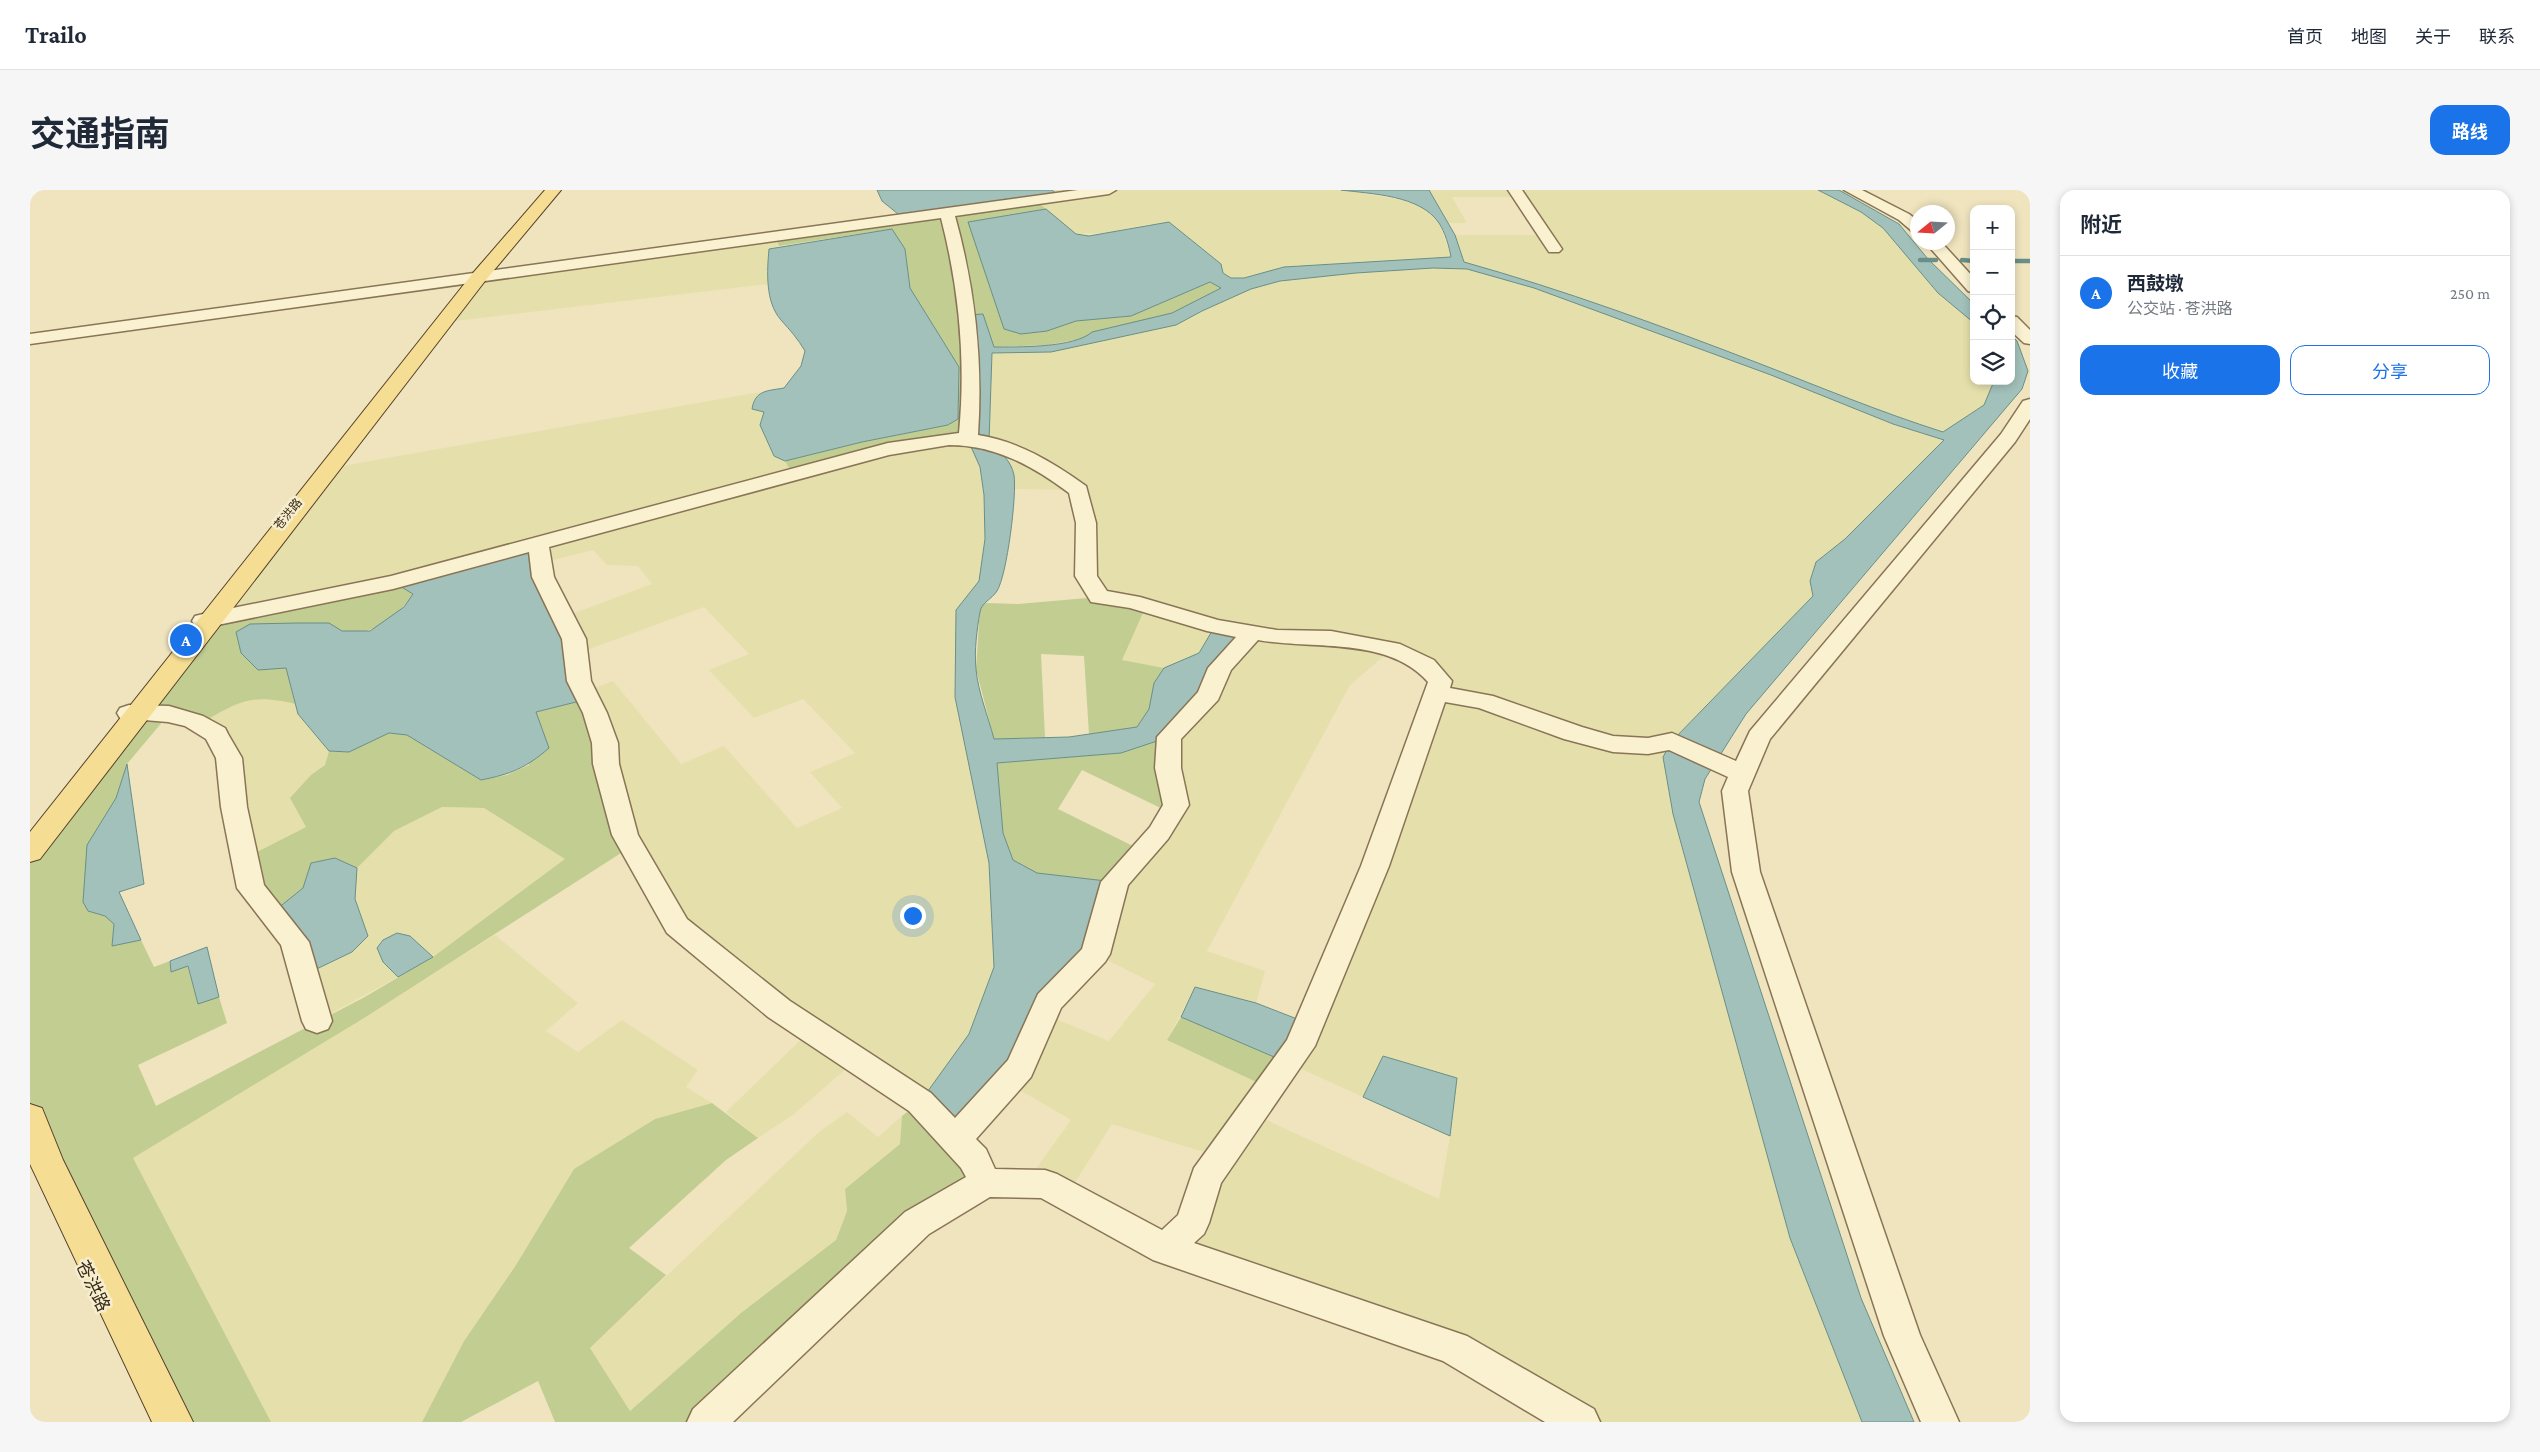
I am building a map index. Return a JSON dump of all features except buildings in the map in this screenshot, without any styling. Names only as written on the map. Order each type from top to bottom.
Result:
[{"type":"main road","points":[[30,842],[477,277],[552,190]]},
{"type":"main road","points":[[30,852],[133,713]]},
{"type":"main road","points":[[30,1118],[46,1161],[173,1422]]},
{"type":"main road","name":"苍洪路","points":[[30,1150],[39,1175],[158,1422]]},
{"type":"street","points":[[30,339],[1109,190]]},
{"type":"street","points":[[1515,190],[1554,249]]},
{"type":"street","points":[[1851,190],[1904,217],[1910,222]]},
{"type":"street","points":[[948,212],[959,257],[970,340],[972,390],[968,440]]},
{"type":"street","points":[[1939,250],[1970,284]]},
{"type":"street","points":[[2015,325],[2030,339]]},
{"type":"street","points":[[1940,1422],[1902,1336],[1746,872],[1736,791],[1759,737],[2008,438],[2030,405]]},
{"type":"street","points":[[207,620],[394,582],[888,449],[951,439],[989,443],[1051,469],[1079,490],[1086,522],[1086,576],[1099,597],[1132,602],[1215,626],[1252,633],[1278,637],[1331,638],[1392,648],[1426,665],[1440,681],[1375,866],[1300,1046],[1206,1178],[1192,1223],[1166,1249]]},
{"type":"street","points":[[538,544],[543,576],[574,639],[579,681],[595,713],[605,743],[606,764],[625,835],[677,926],[779,1009],[920,1102],[974,1159],[985,1183]]},
{"type":"street","points":[[955,1140],[1020,1068],[1049,1002],[1095,954],[1115,882],[1159,833],[1176,805],[1168,768],[1169,737],[1209,695],[1220,668],[1252,633]]},
{"type":"street","points":[[1436,693],[1484,701],[1573,733],[1613,744],[1648,746],[1672,740],[1743,774]]},
{"type":"street","points":[[133,713],[169,714],[194,721],[216,734],[229,758],[234,807],[251,888],[295,942],[317,1021]]},
{"type":"street","points":[[706,1422],[917,1223],[985,1183],[1045,1184],[1166,1249],[1454,1348],[1581,1422]]},
{"type":"shaded area","points":[[1052,190],[1341,190],[1362,193],[1407,201],[1426,210],[1440,224],[1451,257],[1284,267],[1244,278],[1231,278],[1151,224],[1106,233],[1076,234],[1035,200],[1059,196]]},
{"type":"shaded area","points":[[1429,190],[1818,190],[1861,212],[1883,228],[1970,318],[1970,385],[1992,385],[1984,405],[1943,432],[1874,409],[1758,363],[1615,310],[1464,262],[1455,235],[1544,235],[1519,197],[1452,197],[1467,223],[1448,223]]},
{"type":"shaded area","points":[[775,236],[779,246],[769,249],[769,284],[438,323],[475,278]]},
{"type":"shaded area","points":[[1433,268],[1467,269],[1534,288],[1771,375],[1893,424],[1944,440],[1845,539],[1816,562],[1810,581],[1814,596],[1672,740],[1673,814],[1790,1238],[1862,1422],[1576,1422],[1454,1348],[1165,1249],[1220,1157],[1112,1124],[1067,1195],[1025,1184],[1071,1120],[1006,1082],[1044,1014],[1109,1041],[1155,984],[1095,954],[1115,882],[1159,833],[1168,768],[1215,627],[1199,653],[1179,663],[1164,668],[1122,661],[1099,597],[1079,490],[1014,489],[1014,475],[989,443],[992,353],[1012,353],[1176,325],[1251,289],[1280,281],[1356,273]],"holes":[[[1392,649],[1440,681],[1288,1063],[1363,1097],[1383,1056],[1457,1078],[1450,1136],[1439,1199],[1251,1113],[1269,1088],[1167,1040],[1195,987],[1256,1003],[1265,971],[1207,951],[1350,685]]]},
{"type":"shaded area","points":[[760,392],[754,399],[764,412],[760,425],[774,456],[785,461],[793,475],[888,449],[968,440],[980,467],[984,495],[985,539],[979,581],[956,610],[957,636],[989,863],[994,967],[969,1034],[920,1102],[856,1060],[793,1115],[758,1138],[726,1112],[811,1030],[677,926],[625,835],[584,692],[613,681],[681,764],[724,746],[797,828],[842,808],[810,772],[855,753],[803,699],[754,718],[709,670],[749,654],[704,607],[576,654],[564,617],[652,584],[638,566],[607,565],[593,550],[541,563],[203,621],[325,469]]},
{"type":"shaded area","points":[[270,698],[295,704],[298,714],[329,751],[325,765],[311,775],[306,827],[245,858],[229,758],[200,724],[243,700]]},
{"type":"shaded area","points":[[442,807],[484,808],[566,859],[433,957],[410,936],[383,940],[377,949],[383,962],[398,977],[317,1021],[304,975],[352,952],[367,936],[355,899],[357,868],[394,831]]},
{"type":"shaded area","points":[[495,935],[578,1003],[546,1031],[578,1052],[622,1020],[698,1070],[686,1087],[712,1103],[655,1119],[574,1169],[516,1265],[464,1341],[422,1422],[271,1422],[133,1158]]},
{"type":"shaded area","points":[[847,1112],[878,1137],[902,1116],[900,1144],[845,1189],[847,1211],[836,1240],[741,1313],[630,1411],[590,1348],[819,1132]]},
{"type":"green space","points":[[1035,200],[1046,209],[968,222],[1047,331],[1076,321],[1131,316],[1210,282],[1221,288],[1172,313],[1086,338],[1047,345],[994,347],[983,314],[968,440],[951,439],[793,475],[785,461],[862,442],[949,425],[958,419],[959,367],[910,288],[905,249],[892,229],[779,246],[775,236]]},
{"type":"green space","points":[[393,582],[413,594],[392,617],[373,629],[363,632],[352,633],[340,630],[328,623],[286,668],[295,704],[266,699],[245,702],[235,705],[200,724],[169,714],[127,764],[116,798],[87,845],[88,911],[105,916],[114,924],[112,945],[141,940],[154,967],[170,961],[171,971],[187,965],[198,1003],[219,997],[227,1023],[138,1065],[156,1106],[363,998],[433,957],[565,859],[484,808],[442,807],[394,831],[357,868],[335,858],[312,863],[303,888],[272,913],[245,858],[306,827],[290,798],[311,775],[325,765],[329,751],[349,752],[389,733],[407,735],[481,780],[507,775],[529,765],[536,712],[588,699],[632,846],[364,1018],[133,1158],[271,1422],[158,1422],[30,1150],[30,842],[203,621]]},
{"type":"green space","points":[[1099,597],[1146,606],[1122,660],[1164,668],[1154,683],[1149,709],[1137,727],[1089,734],[1084,656],[1041,654],[1045,738],[994,739],[976,669],[980,608],[985,603],[1018,604]]},
{"type":"green space","points":[[1169,737],[1171,813],[1082,770],[1058,809],[1143,851],[1115,882],[1037,873],[1013,860],[1003,833],[997,763],[1121,753]]},
{"type":"green space","points":[[1181,1017],[1288,1063],[1269,1088],[1167,1040]]},
{"type":"green space","points":[[920,1102],[985,1183],[706,1422],[555,1422],[538,1381],[461,1422],[422,1422],[464,1341],[516,1265],[574,1169],[655,1119],[712,1103],[758,1138],[726,1160],[629,1248],[666,1275],[590,1348],[630,1411],[741,1313],[836,1240],[847,1211],[845,1189],[900,1144],[902,1116]]},
{"type":"water","points":[[877,190],[1052,190],[1060,197],[903,218],[882,201]]},
{"type":"water","points":[[1341,190],[1429,190],[1455,235],[1464,262],[1539,284],[1612,309],[1722,349],[1873,408],[1943,432],[1984,405],[1992,385],[2015,385],[2015,339],[2017,341],[2028,371],[2022,389],[1746,714],[1705,779],[1699,802],[1861,1298],[1914,1422],[1862,1422],[1790,1238],[1673,814],[1663,757],[1672,741],[1813,596],[1810,581],[1816,562],[1845,539],[1944,440],[1893,424],[1771,375],[1534,288],[1467,269],[1433,268],[1356,273],[1280,281],[1251,289],[1176,325],[1051,352],[992,353],[989,442],[1010,465],[1013,470],[1015,485],[1010,534],[1001,582],[997,591],[981,609],[976,640],[975,662],[977,678],[994,739],[1069,737],[1137,727],[1149,709],[1154,683],[1164,668],[1199,653],[1215,626],[1252,633],[1169,737],[1121,753],[997,763],[1003,833],[1013,860],[1037,873],[1115,882],[1095,954],[955,1140],[920,1102],[969,1034],[994,967],[989,863],[955,697],[956,610],[979,581],[985,539],[984,495],[980,467],[968,440],[967,315],[983,314],[994,347],[1045,346],[1072,341],[1092,332],[1172,313],[1221,288],[1210,282],[1131,316],[1076,321],[1047,331],[1021,334],[1004,329],[968,222],[1046,209],[1076,234],[1089,236],[1169,222],[1221,264],[1223,273],[1231,278],[1244,278],[1284,267],[1451,257],[1443,231],[1431,214],[1408,201],[1381,195]]},
{"type":"water","points":[[1818,190],[1839,190],[1899,224],[1910,237],[1910,250],[1921,250],[1970,300],[1970,320],[1938,293],[1883,228],[1861,212]]},
{"type":"water","points":[[892,229],[905,249],[910,288],[959,367],[958,419],[948,425],[862,442],[785,461],[774,456],[760,425],[764,412],[752,409],[759,395],[784,388],[801,366],[805,351],[776,313],[772,304],[768,286],[769,249]]},
{"type":"water","points":[[538,544],[588,699],[536,712],[549,748],[533,761],[510,773],[481,780],[407,735],[389,733],[349,752],[329,751],[298,714],[286,668],[258,670],[241,653],[236,632],[250,624],[329,623],[342,631],[370,631],[404,607],[413,594],[393,582]]},
{"type":"water","points":[[127,764],[144,884],[119,892],[141,940],[112,946],[114,924],[105,916],[88,911],[83,902],[87,845],[116,798]]},
{"type":"water","points":[[335,858],[357,868],[355,899],[368,936],[352,952],[304,975],[272,913],[303,888],[311,863]]},
{"type":"water","points":[[397,933],[410,936],[433,957],[398,977],[383,962],[377,948],[383,940]]},
{"type":"water","points":[[207,947],[219,997],[198,1004],[188,966],[171,972],[170,961]]},
{"type":"water","points":[[1195,987],[1256,1003],[1310,1024],[1288,1063],[1181,1017]]},
{"type":"water","points":[[1383,1056],[1457,1078],[1450,1136],[1363,1097]]},
{"type":"waterway","points":[[1920,260],[1936,260]]},
{"type":"waterway","points":[[1962,260],[1970,261]]},
{"type":"waterway","points":[[2015,261],[2030,261]]},
{"type":"place","name":"西鼓墩","points":[[186,640]]}]
